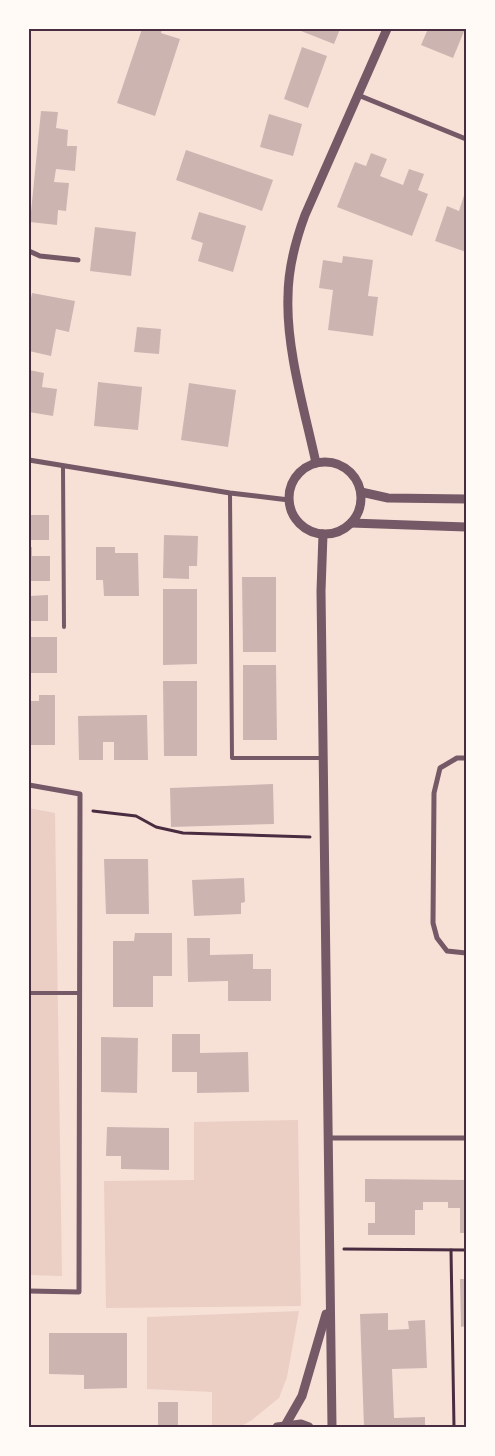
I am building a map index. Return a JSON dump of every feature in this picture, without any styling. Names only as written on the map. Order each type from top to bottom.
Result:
[{"type":"street","points":[[316,463],[290,334],[288,298],[290,269],[296,240],[305,215],[387,29]]},
{"type":"street","points":[[358,95],[466,139]]},
{"type":"street","points":[[29,250],[40,256],[78,260]]},
{"type":"street","points":[[29,460],[230,493],[289,500]]},
{"type":"street","points":[[316,463],[340,464],[357,480],[361,492],[360,508],[351,523],[338,532],[323,534],[306,529],[296,519],[289,500],[294,479],[302,469],[316,463]]},
{"type":"street","points":[[361,492],[388,498],[466,499]]},
{"type":"street","points":[[351,523],[466,527]]},
{"type":"street","points":[[323,534],[321,591],[328,1249],[332,1427]]},
{"type":"street","points":[[466,758],[457,758],[440,768],[434,792],[433,924],[437,938],[447,951],[466,953]]},
{"type":"street","points":[[29,785],[80,794],[79,1292],[29,1291]]},
{"type":"street","points":[[327,1138],[466,1138]]},
{"type":"street","points":[[286,1424],[302,1396],[329,1302]]},
{"type":"street","points":[[276,1427],[286,1424],[301,1424],[309,1427]]},
{"type":"lane","points":[[64,466],[64,626]]},
{"type":"lane","points":[[230,493],[232,758],[324,758]]},
{"type":"lane","points":[[29,993],[79,993]]},
{"type":"path","points":[[80,809],[136,816],[156,827],[183,832],[324,838]]},
{"type":"path","points":[[328,1249],[466,1250]]},
{"type":"path","points":[[451,1250],[454,1427]]},
{"type":"shaded area","points":[[29,808],[55,813],[62,1276],[29,1275]]},
{"type":"shaded area","points":[[298,1120],[301,1306],[106,1308],[104,1181],[194,1180],[194,1122]]},
{"type":"shaded area","points":[[299,1311],[287,1377],[279,1398],[252,1420],[240,1427],[212,1427],[212,1392],[147,1389],[147,1317]]},
{"type":"building","points":[[142,29],[162,29],[161,33],[180,39],[155,116],[117,103]]},
{"type":"building","points":[[296,29],[340,29],[334,44]]},
{"type":"building","points":[[428,29],[465,29],[453,58],[421,45]]},
{"type":"building","points":[[302,47],[327,56],[308,108],[284,99]]},
{"type":"building","points":[[41,111],[58,112],[56,128],[68,130],[67,146],[77,146],[75,171],[56,169],[54,182],[69,183],[66,211],[58,210],[57,225],[30,222]]},
{"type":"building","points":[[269,114],[302,124],[293,156],[260,147]]},
{"type":"building","points":[[186,150],[273,180],[262,211],[176,180]]},
{"type":"building","points":[[371,153],[387,159],[380,176],[403,185],[409,169],[424,174],[418,190],[428,194],[412,236],[337,207],[355,162],[366,166]]},
{"type":"building","points":[[466,189],[466,252],[435,241],[447,206],[459,211]]},
{"type":"building","points":[[199,212],[246,226],[233,272],[198,261],[203,243],[191,239]]},
{"type":"building","points":[[95,227],[136,232],[131,276],[90,271]]},
{"type":"building","points":[[343,256],[373,260],[368,296],[378,297],[373,336],[328,330],[333,290],[319,288],[323,260],[342,263]]},
{"type":"building","points":[[32,293],[75,301],[69,332],[56,329],[51,356],[29,351],[29,309]]},
{"type":"building","points":[[137,327],[161,329],[159,354],[134,352]]},
{"type":"building","points":[[29,370],[44,373],[42,387],[57,389],[53,416],[29,412]]},
{"type":"building","points":[[98,382],[142,387],[138,430],[94,426]]},
{"type":"building","points":[[189,383],[236,390],[228,447],[181,440]]},
{"type":"building","points":[[29,515],[49,515],[49,540],[29,540]]},
{"type":"building","points":[[164,535],[198,536],[197,566],[189,566],[189,579],[163,578]]},
{"type":"building","points":[[29,547],[32,547],[32,556],[50,556],[50,581],[29,581]]},
{"type":"building","points":[[96,547],[115,547],[115,553],[138,553],[139,596],[104,596],[103,580],[96,580]]},
{"type":"building","points":[[242,577],[276,577],[276,652],[243,652]]},
{"type":"building","points":[[163,589],[197,589],[197,664],[163,665]]},
{"type":"building","points":[[48,595],[48,621],[29,621],[29,596]]},
{"type":"building","points":[[29,637],[57,637],[57,673],[29,673]]},
{"type":"building","points":[[243,665],[276,665],[277,740],[243,740]]},
{"type":"building","points":[[163,681],[197,681],[197,756],[164,756]]},
{"type":"building","points":[[39,695],[55,695],[55,745],[29,745],[29,701],[39,701]]},
{"type":"building","points":[[147,715],[148,760],[114,760],[114,742],[103,742],[103,760],[79,760],[78,716]]},
{"type":"building","points":[[273,784],[274,824],[171,827],[170,788]]},
{"type":"building","points":[[104,859],[148,859],[149,914],[106,914]]},
{"type":"building","points":[[244,878],[245,902],[241,903],[241,914],[194,916],[192,880]]},
{"type":"building","points":[[135,933],[172,933],[172,976],[153,976],[153,1007],[113,1007],[113,941],[134,941]]},
{"type":"building","points":[[187,938],[210,938],[210,955],[253,954],[253,969],[271,969],[271,1001],[228,1001],[228,981],[188,982]]},
{"type":"building","points":[[172,1034],[200,1034],[200,1053],[248,1052],[249,1092],[197,1093],[197,1072],[172,1072]]},
{"type":"building","points":[[101,1037],[138,1038],[137,1093],[101,1092]]},
{"type":"building","points":[[107,1127],[169,1128],[169,1170],[121,1169],[121,1156],[106,1156]]},
{"type":"building","points":[[365,1179],[466,1180],[466,1233],[460,1233],[460,1208],[448,1208],[448,1202],[423,1202],[423,1210],[415,1210],[415,1235],[368,1235],[368,1223],[375,1223],[375,1202],[365,1202]]},
{"type":"building","points":[[460,1279],[466,1279],[466,1326],[461,1327]]},
{"type":"building","points":[[388,1313],[388,1330],[409,1329],[408,1321],[425,1320],[427,1368],[392,1369],[394,1418],[425,1417],[425,1427],[364,1427],[360,1314]]},
{"type":"building","points":[[49,1333],[127,1333],[127,1388],[84,1389],[84,1375],[49,1374]]},
{"type":"building","points":[[158,1402],[178,1402],[178,1427],[158,1427]]}]
